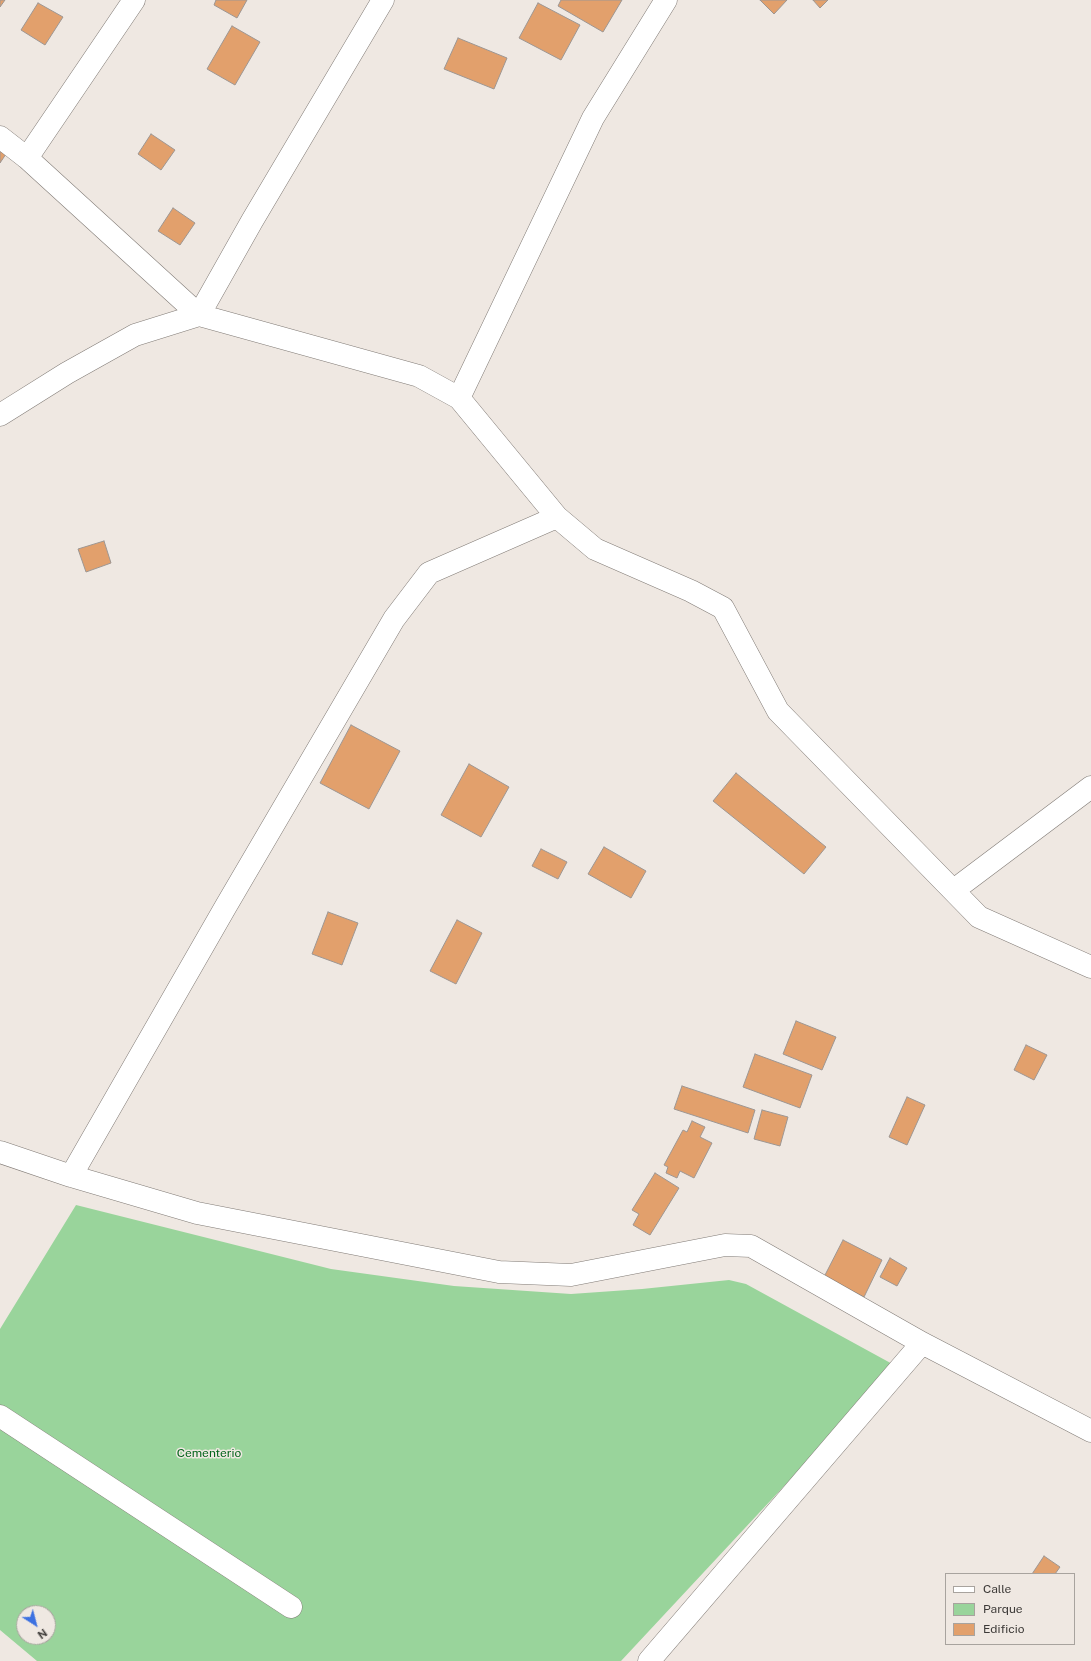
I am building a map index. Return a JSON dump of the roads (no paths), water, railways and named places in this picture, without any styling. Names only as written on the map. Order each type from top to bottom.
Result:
[{"type":"street","points":[[27,158],[134,0]]},
{"type":"street","points":[[0,416],[67,373],[135,335],[199,315],[252,221],[384,0]]},
{"type":"street","points":[[459,398],[594,118],[666,0]]},
{"type":"street","points":[[0,137],[27,158],[199,315],[419,376],[459,398],[557,517],[595,549],[691,591],[722,608],[778,711],[979,917],[1091,967]]},
{"type":"street","points":[[71,1176],[226,906],[394,619],[429,573],[557,517]]},
{"type":"street","points":[[954,890],[1091,787]]},
{"type":"street","points":[[0,1152],[71,1176],[196,1213],[499,1272],[571,1275],[725,1245],[751,1246],[922,1344],[1091,1431]]},
{"type":"street","points":[[649,1661],[922,1344]]},
{"type":"street","points":[[0,1416],[291,1607]]},
{"type":"park label","name":"Cementerio","points":[[209,1453]]}]
